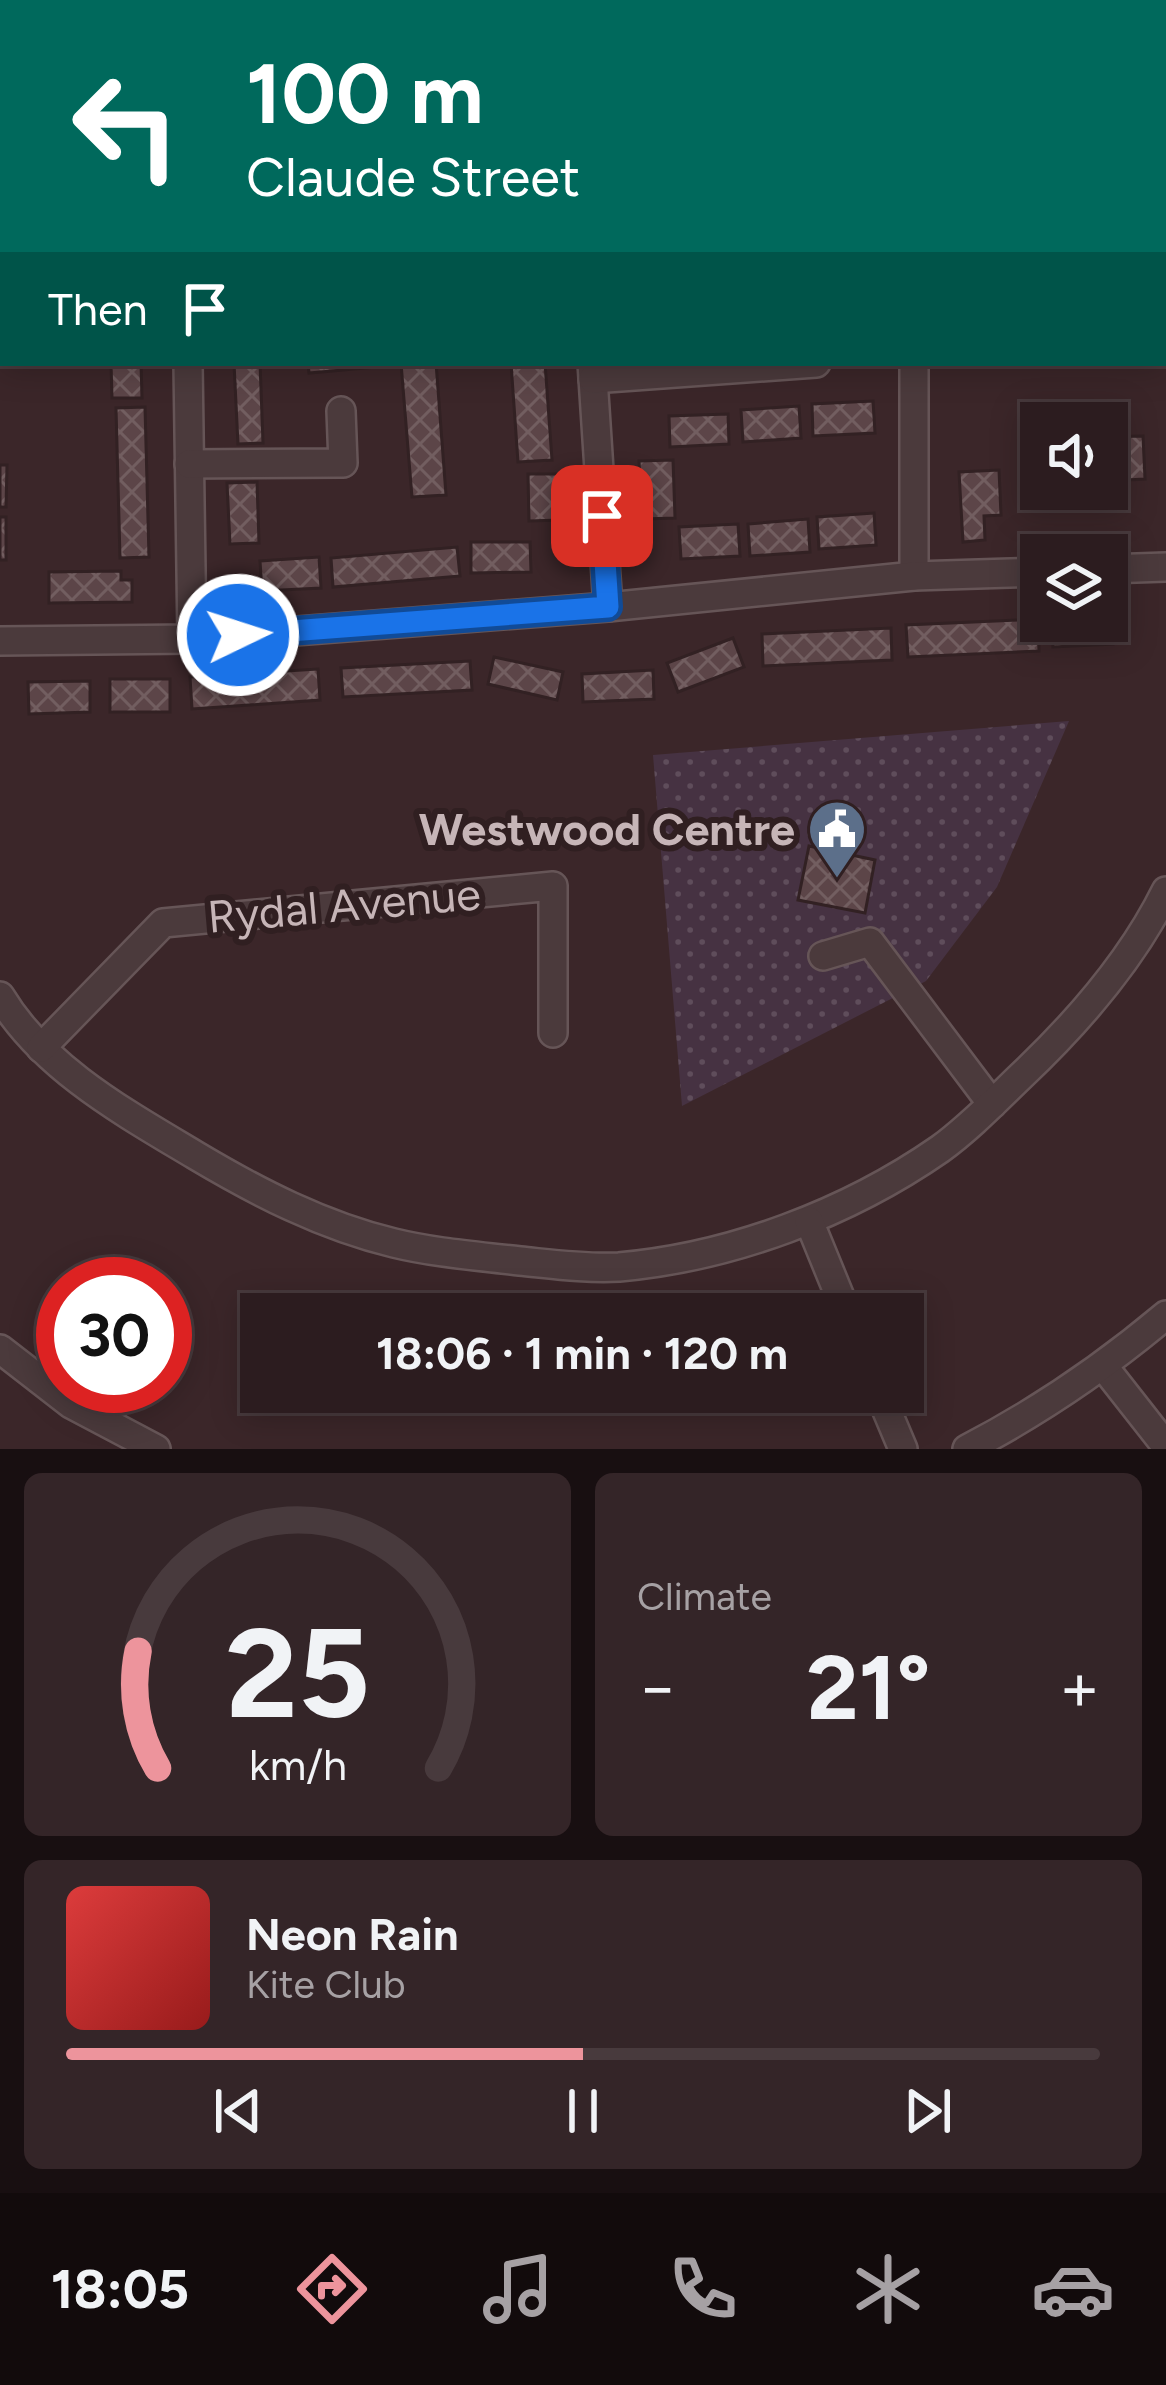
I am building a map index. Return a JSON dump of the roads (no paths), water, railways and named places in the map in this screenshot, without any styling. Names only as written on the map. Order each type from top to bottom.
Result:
[{"type":"street","points":[[188,366],[192,639]]},
{"type":"street","points":[[608,607],[593,371],[732,366]]},
{"type":"street","points":[[914,366],[914,576]]},
{"type":"street","points":[[190,464],[343,463],[341,411]]},
{"type":"street","points":[[1128,568],[1166,567]]},
{"type":"street","points":[[0,641],[192,639],[608,607],[914,576],[1020,573]]},
{"type":"street","name":"Rydal Avenue","points":[[41,1048],[163,923],[553,886],[553,1033]]},
{"type":"street","points":[[0,996],[41,1048],[145,1126],[308,1215],[393,1243],[534,1262],[616,1267],[680,1256],[809,1221],[943,1147],[1084,1010],[1166,891]]},
{"type":"street","points":[[823,956],[870,941],[992,1104]]},
{"type":"street","points":[[809,1221],[838,1293]]},
{"type":"street","points":[[968,1449],[1034,1414],[1104,1367],[1166,1315]]},
{"type":"street","points":[[0,1349],[71,1404],[156,1449]]},
{"type":"street","points":[[1104,1367],[1166,1446]]},
{"type":"street","points":[[887,1413],[902,1449]]},
{"type":"place","name":"Westwood Centre","points":[[837,880]]}]
